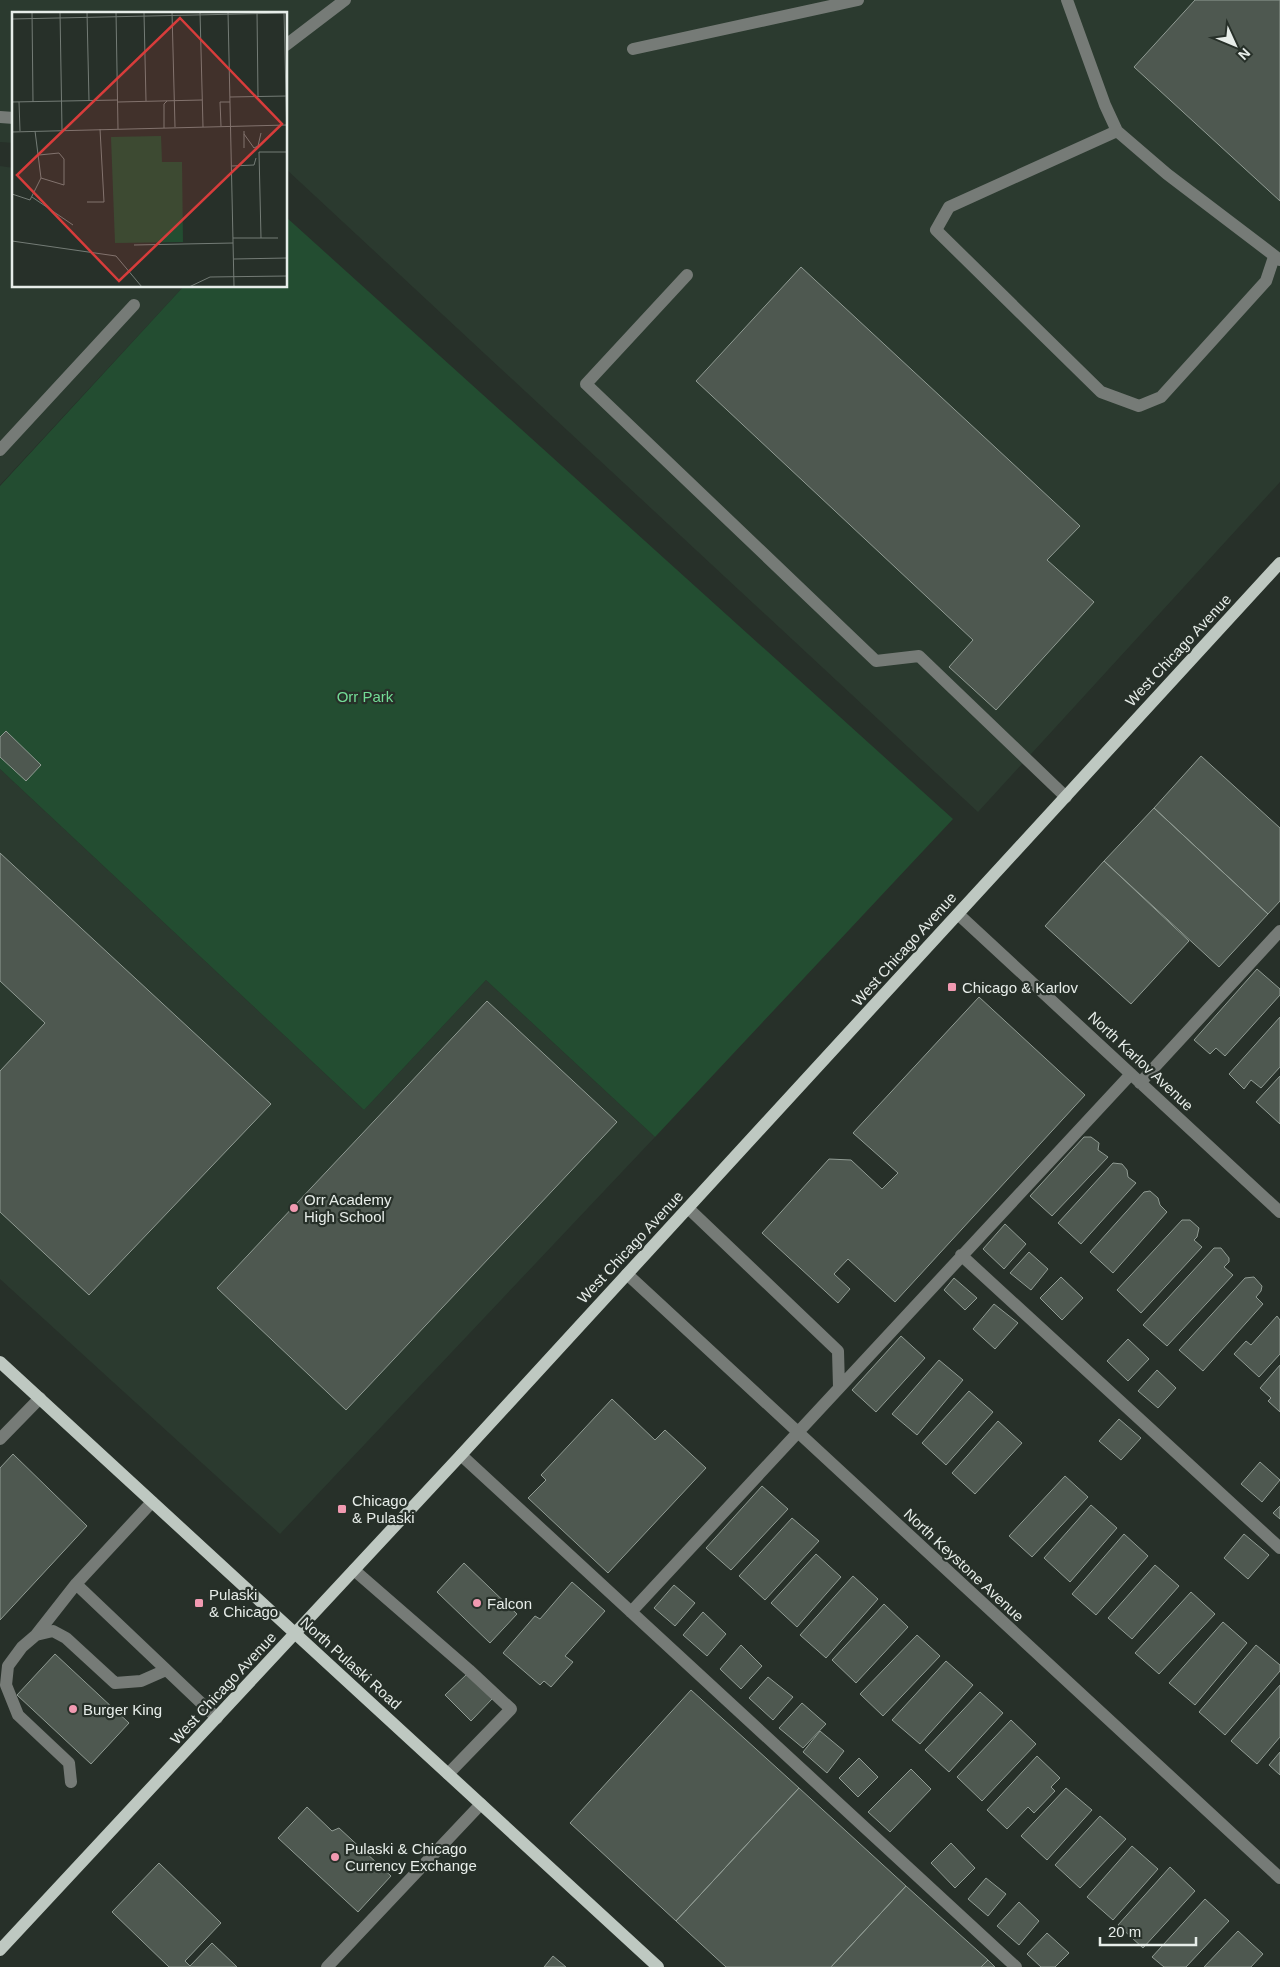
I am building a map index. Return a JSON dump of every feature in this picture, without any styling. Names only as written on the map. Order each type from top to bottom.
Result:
[{"type":"main road","name":"West Chicago Avenue","points":[[0,1950],[461,1455],[1280,563]]},
{"type":"main road","name":"North Pulaski Road","points":[[0,1362],[658,1967]]},
{"type":"street","points":[[288,43],[345,0]]},
{"type":"street","points":[[633,49],[858,0]]},
{"type":"street","points":[[1068,0],[1105,105],[1117,131],[1167,174],[1277,258],[1266,281],[1161,397],[1139,406],[1101,392],[936,230],[949,207],[1117,131]]},
{"type":"street","points":[[687,275],[586,384],[876,661],[919,656],[1066,797]]},
{"type":"street","points":[[0,450],[134,305]]},
{"type":"street","name":"North Karlov Avenue","points":[[958,914],[1280,1212]]},
{"type":"street","points":[[631,1612],[961,1255],[1280,931]]},
{"type":"street","points":[[688,1208],[838,1351],[839,1387]]},
{"type":"street","points":[[961,1255],[1280,1548]]},
{"type":"street","name":"North Keystone Avenue","points":[[627,1274],[1280,1878]]},
{"type":"street","points":[[0,1439],[40,1398]]},
{"type":"street","points":[[461,1455],[1016,1967]]},
{"type":"street","points":[[71,1782],[69,1763],[18,1715],[6,1685],[8,1666],[22,1647],[36,1635],[76,1584],[152,1502]]},
{"type":"street","points":[[354,1570],[511,1709],[448,1774]]},
{"type":"street","points":[[76,1584],[217,1718]]},
{"type":"street","points":[[36,1635],[54,1631],[66,1638],[115,1683],[141,1681],[166,1670]]},
{"type":"street","points":[[327,1967],[481,1804]]},
{"type":"shaded area","points":[[0,0],[1280,0],[1280,482],[978,812],[288,171],[288,12],[12,12],[12,143],[0,142]]},
{"type":"shaded area","points":[[0,166],[12,168],[12,288],[182,288],[0,485]]},
{"type":"shaded area","name":"Orr Academy High School","points":[[0,769],[364,1110],[486,980],[655,1137],[280,1534],[0,1279]]},
{"type":"green space","name":"Orr Park","points":[[288,219],[953,819],[655,1137],[486,980],[364,1110],[0,769],[0,486],[182,288],[288,288]]},
{"type":"building","points":[[1195,0],[1280,0],[1280,201],[1134,67]]},
{"type":"building","points":[[801,267],[1080,526],[1047,560],[1094,602],[996,710],[949,667],[973,640],[696,381]]},
{"type":"building","points":[[6,731],[41,765],[26,781],[0,757],[0,737]]},
{"type":"building","points":[[1201,756],[1280,828],[1280,901],[1268,914],[1154,808]]},
{"type":"building","points":[[1154,808],[1268,914],[1219,967],[1104,861]]},
{"type":"building","points":[[0,853],[271,1104],[89,1295],[0,1212],[0,1071],[45,1023],[0,981]]},
{"type":"building","points":[[1104,861],[1189,941],[1131,1004],[1045,926]]},
{"type":"building","points":[[1257,969],[1280,989],[1280,995],[1225,1056],[1216,1048],[1210,1054],[1194,1040]]},
{"type":"building","points":[[979,997],[1085,1095],[895,1302],[848,1259],[834,1274],[850,1289],[838,1303],[762,1233],[829,1159],[851,1160],[882,1189],[898,1173],[853,1133]]},
{"type":"building","points":[[487,1001],[617,1122],[346,1410],[217,1288]]},
{"type":"building","points":[[1280,1017],[1280,1067],[1261,1088],[1251,1080],[1244,1089],[1229,1074]]},
{"type":"building","points":[[1280,1076],[1280,1124],[1256,1102]]},
{"type":"building","points":[[1084,1137],[1091,1137],[1099,1143],[1098,1150],[1108,1157],[1052,1216],[1030,1196]]},
{"type":"building","points":[[1113,1163],[1122,1164],[1127,1170],[1128,1177],[1136,1183],[1081,1244],[1058,1223]]},
{"type":"building","points":[[1150,1191],[1158,1198],[1160,1205],[1167,1212],[1113,1273],[1090,1252],[1144,1192]]},
{"type":"building","points":[[1182,1220],[1190,1220],[1199,1228],[1197,1237],[1194,1240],[1202,1247],[1141,1313],[1117,1290]]},
{"type":"building","points":[[1005,1224],[1026,1244],[1004,1269],[983,1249]]},
{"type":"building","points":[[1214,1248],[1221,1248],[1229,1258],[1229,1262],[1224,1267],[1233,1275],[1167,1346],[1143,1325]]},
{"type":"building","points":[[1029,1252],[1048,1269],[1031,1290],[1010,1273]]},
{"type":"building","points":[[1061,1277],[1083,1298],[1062,1320],[1040,1298]]},
{"type":"building","points":[[1254,1277],[1262,1286],[1261,1291],[1256,1297],[1263,1304],[1203,1371],[1179,1350],[1245,1278]]},
{"type":"building","points":[[954,1278],[977,1298],[965,1310],[944,1290]]},
{"type":"building","points":[[994,1304],[1018,1323],[995,1349],[973,1329]]},
{"type":"building","points":[[1277,1316],[1280,1320],[1280,1354],[1259,1377],[1234,1354],[1246,1341],[1251,1345]]},
{"type":"building","points":[[901,1336],[925,1358],[876,1412],[852,1390]]},
{"type":"building","points":[[1128,1339],[1149,1359],[1128,1381],[1107,1361]]},
{"type":"building","points":[[939,1360],[963,1380],[917,1435],[892,1414]]},
{"type":"building","points":[[1280,1365],[1280,1412],[1268,1401],[1271,1398],[1260,1388]]},
{"type":"building","points":[[1157,1370],[1176,1388],[1158,1408],[1138,1391]]},
{"type":"building","points":[[969,1391],[993,1412],[946,1465],[922,1443]]},
{"type":"building","points":[[612,1399],[655,1440],[665,1430],[706,1468],[608,1573],[528,1498],[546,1480],[541,1475]]},
{"type":"building","points":[[1119,1419],[1141,1438],[1121,1460],[1099,1441]]},
{"type":"building","points":[[998,1421],[1022,1443],[975,1494],[952,1473]]},
{"type":"building","points":[[13,1454],[87,1526],[0,1620],[0,1468]]},
{"type":"building","points":[[1260,1462],[1280,1480],[1262,1502],[1241,1484]]},
{"type":"building","points":[[1065,1476],[1088,1497],[1032,1557],[1009,1536]]},
{"type":"building","points":[[762,1486],[788,1509],[731,1570],[706,1548]]},
{"type":"building","points":[[1091,1505],[1117,1528],[1070,1582],[1044,1558]]},
{"type":"building","points":[[1280,1506],[1280,1519],[1273,1513]]},
{"type":"building","points":[[792,1518],[819,1541],[765,1600],[739,1576]]},
{"type":"building","points":[[1124,1534],[1148,1556],[1096,1615],[1072,1594]]},
{"type":"building","points":[[1244,1534],[1269,1555],[1248,1579],[1224,1558]]},
{"type":"building","points":[[816,1554],[841,1577],[797,1627],[771,1603]]},
{"type":"building","name":"Falcon","points":[[464,1563],[517,1614],[490,1643],[437,1592]]},
{"type":"building","points":[[1155,1565],[1179,1586],[1132,1639],[1108,1618]]},
{"type":"building","points":[[853,1576],[878,1599],[826,1658],[800,1635]]},
{"type":"building","points":[[572,1582],[605,1611],[565,1656],[573,1662],[551,1687],[544,1681],[540,1685],[503,1653],[535,1616],[540,1619]]},
{"type":"building","points":[[674,1585],[695,1603],[675,1626],[654,1608]]},
{"type":"building","points":[[1191,1592],[1215,1614],[1159,1674],[1135,1653]]},
{"type":"building","points":[[884,1604],[908,1627],[856,1683],[832,1660]]},
{"type":"building","points":[[703,1612],[726,1634],[707,1656],[683,1635]]},
{"type":"building","points":[[1223,1622],[1247,1643],[1195,1705],[1169,1683]]},
{"type":"building","points":[[917,1635],[940,1656],[883,1716],[860,1694]]},
{"type":"building","points":[[741,1645],[762,1666],[741,1689],[720,1669]]},
{"type":"building","points":[[1256,1645],[1280,1665],[1280,1671],[1225,1735],[1199,1712]]},
{"type":"building","name":"Burger King","points":[[55,1654],[129,1723],[91,1764],[17,1695]]},
{"type":"building","points":[[946,1661],[973,1685],[920,1744],[892,1720]]},
{"type":"building","points":[[467,1674],[492,1699],[471,1721],[445,1695]]},
{"type":"building","points":[[768,1677],[793,1697],[773,1720],[749,1698]]},
{"type":"building","points":[[1280,1685],[1280,1737],[1257,1764],[1231,1741]]},
{"type":"building","points":[[691,1690],[799,1788],[676,1921],[570,1823]]},
{"type":"building","points":[[980,1692],[1003,1713],[949,1772],[925,1750]]},
{"type":"building","points":[[802,1703],[826,1724],[803,1748],[779,1728]]},
{"type":"building","points":[[1011,1720],[1036,1744],[982,1801],[957,1777]]},
{"type":"building","points":[[820,1731],[844,1751],[827,1773],[803,1752]]},
{"type":"building","points":[[1280,1752],[1280,1775],[1269,1765]]},
{"type":"building","points":[[1037,1756],[1060,1778],[1051,1787],[1055,1791],[1034,1813],[1028,1807],[1007,1829],[987,1810]]},
{"type":"building","points":[[859,1758],[878,1777],[858,1797],[839,1778]]},
{"type":"building","points":[[911,1769],[931,1789],[890,1832],[868,1812]]},
{"type":"building","points":[[799,1788],[906,1886],[831,1967],[726,1967],[676,1921]]},
{"type":"building","points":[[1066,1788],[1092,1810],[1047,1860],[1021,1836]]},
{"type":"building","name":"Pulaski & Chicago Currency Exchange","points":[[307,1807],[332,1831],[339,1828],[391,1876],[358,1912],[278,1838]]},
{"type":"building","points":[[1100,1816],[1126,1839],[1080,1888],[1055,1865]]},
{"type":"building","points":[[951,1843],[975,1868],[955,1888],[931,1863]]},
{"type":"building","points":[[1132,1846],[1158,1869],[1113,1920],[1087,1897]]},
{"type":"building","points":[[159,1863],[221,1923],[185,1961],[190,1966],[212,1943],[237,1967],[169,1967],[112,1912]]},
{"type":"building","points":[[1170,1867],[1195,1891],[1143,1948],[1118,1925]]},
{"type":"building","points":[[986,1878],[1006,1894],[988,1916],[968,1899]]},
{"type":"building","points":[[906,1886],[988,1960],[981,1967],[831,1967]]},
{"type":"building","points":[[1205,1899],[1229,1921],[1186,1967],[1164,1967],[1152,1957]]},
{"type":"building","points":[[1019,1902],[1039,1921],[1019,1945],[997,1926]]},
{"type":"building","points":[[1238,1931],[1263,1954],[1251,1967],[1204,1967]]},
{"type":"building","points":[[1047,1933],[1069,1953],[1055,1967],[1041,1967],[1027,1954]]},
{"type":"building","points":[[553,1956],[566,1967],[544,1967]]},
{"type":"building","points":[[988,1960],[995,1967],[981,1967]]},
{"type":"place","name":"Chicago & Karlov","points":[[952,987]]},
{"type":"place","name":"Orr Academy High School","points":[[294,1208]]},
{"type":"place","name":"Chicago & Pulaski","points":[[342,1509]]},
{"type":"place","name":"Pulaski & Chicago","points":[[199,1603]]},
{"type":"place","name":"Falcon","points":[[477,1603]]},
{"type":"place","name":"Burger King","points":[[73,1709]]},
{"type":"place","name":"Pulaski & Chicago Currency Exchange","points":[[335,1857]]}]
